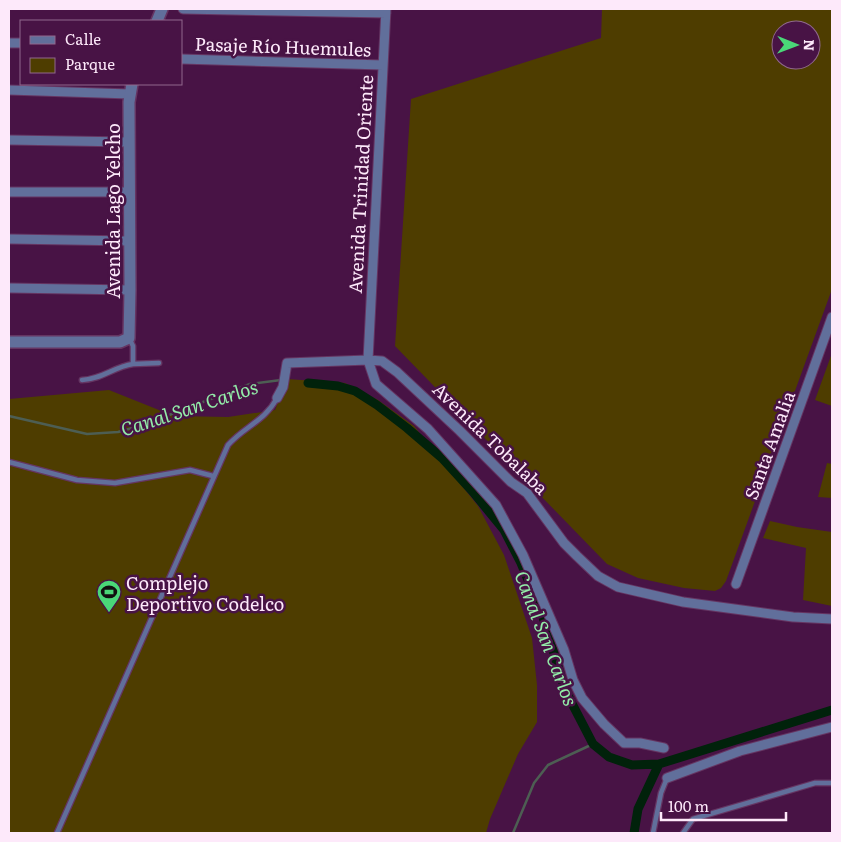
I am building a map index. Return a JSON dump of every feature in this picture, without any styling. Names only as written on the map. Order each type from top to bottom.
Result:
[{"type":"street","points":[[183,9],[386,11]]},
{"type":"street","name":"Avenida Trinidad Oriente","points":[[368,360],[386,11]]},
{"type":"street","name":"Pasaje Río Huemules","points":[[182,59],[383,65]]},
{"type":"street","points":[[9,90],[131,89]]},
{"type":"street","name":"Avenida Lago Yelcho","points":[[129,338],[129,142],[131,89]]},
{"type":"street","points":[[9,140],[129,142]]},
{"type":"street","points":[[9,192],[130,192]]},
{"type":"street","points":[[9,239],[130,241]]},
{"type":"street","points":[[9,288],[130,290]]},
{"type":"street","name":"Santa Amalia","points":[[736,584],[832,316]]},
{"type":"street","points":[[9,342],[120,342],[129,338]]},
{"type":"street","points":[[368,360],[376,384],[428,429],[496,505],[523,555],[564,650],[573,680],[582,698],[604,724],[624,743],[640,743],[664,748]]},
{"type":"street","name":"Avenida Tobalaba","points":[[277,398],[283,387],[287,363],[382,361],[397,372],[460,430],[511,482],[527,493],[564,543],[598,576],[618,587],[676,601],[793,617],[832,620]]},
{"type":"street","points":[[667,778],[740,751],[832,727]]},
{"type":"lane","points":[[129,338],[132,346],[133,364]]},
{"type":"lane","points":[[82,380],[101,377],[117,368],[133,364],[158,363]]},
{"type":"lane","points":[[57,833],[228,445],[243,430],[269,412],[277,398]]},
{"type":"lane","points":[[9,462],[77,480],[115,483],[190,470],[213,476]]},
{"type":"lane","points":[[653,833],[661,793],[667,778]]},
{"type":"lane","points":[[683,833],[693,819],[815,783],[832,784]]},
{"type":"green space","points":[[602,9],[832,9],[832,289],[726,581],[721,588],[715,591],[684,588],[638,578],[607,564],[395,346],[411,99],[601,38]]},
{"type":"green space","points":[[832,353],[832,406],[815,400]]},
{"type":"green space","points":[[287,379],[345,383],[378,400],[414,426],[478,506],[504,555],[532,638],[537,685],[537,722],[518,754],[490,819],[486,833],[9,833],[9,399],[109,390],[174,416],[228,417],[275,410]]},
{"type":"green space","points":[[827,463],[832,464],[832,498],[818,497]]},
{"type":"green space","points":[[770,521],[832,532],[832,606],[803,600],[806,548],[763,538]]},
{"type":"waterway","name":"Canal San Carlos","points":[[9,416],[87,434],[118,432],[143,425],[250,384],[281,380]]},
{"type":"waterway","name":"Canal San Carlos","points":[[308,383],[338,386],[355,391],[377,405],[442,458],[504,530],[521,563],[542,614],[565,690],[593,744],[609,757],[632,765],[659,764],[832,710]]},
{"type":"waterway","points":[[513,833],[534,783],[548,765],[593,744]]},
{"type":"waterway","points":[[634,833],[638,809],[659,764]]},
{"type":"place","name":"Complejo Deportivo Codelco","points":[[109,613]]}]
